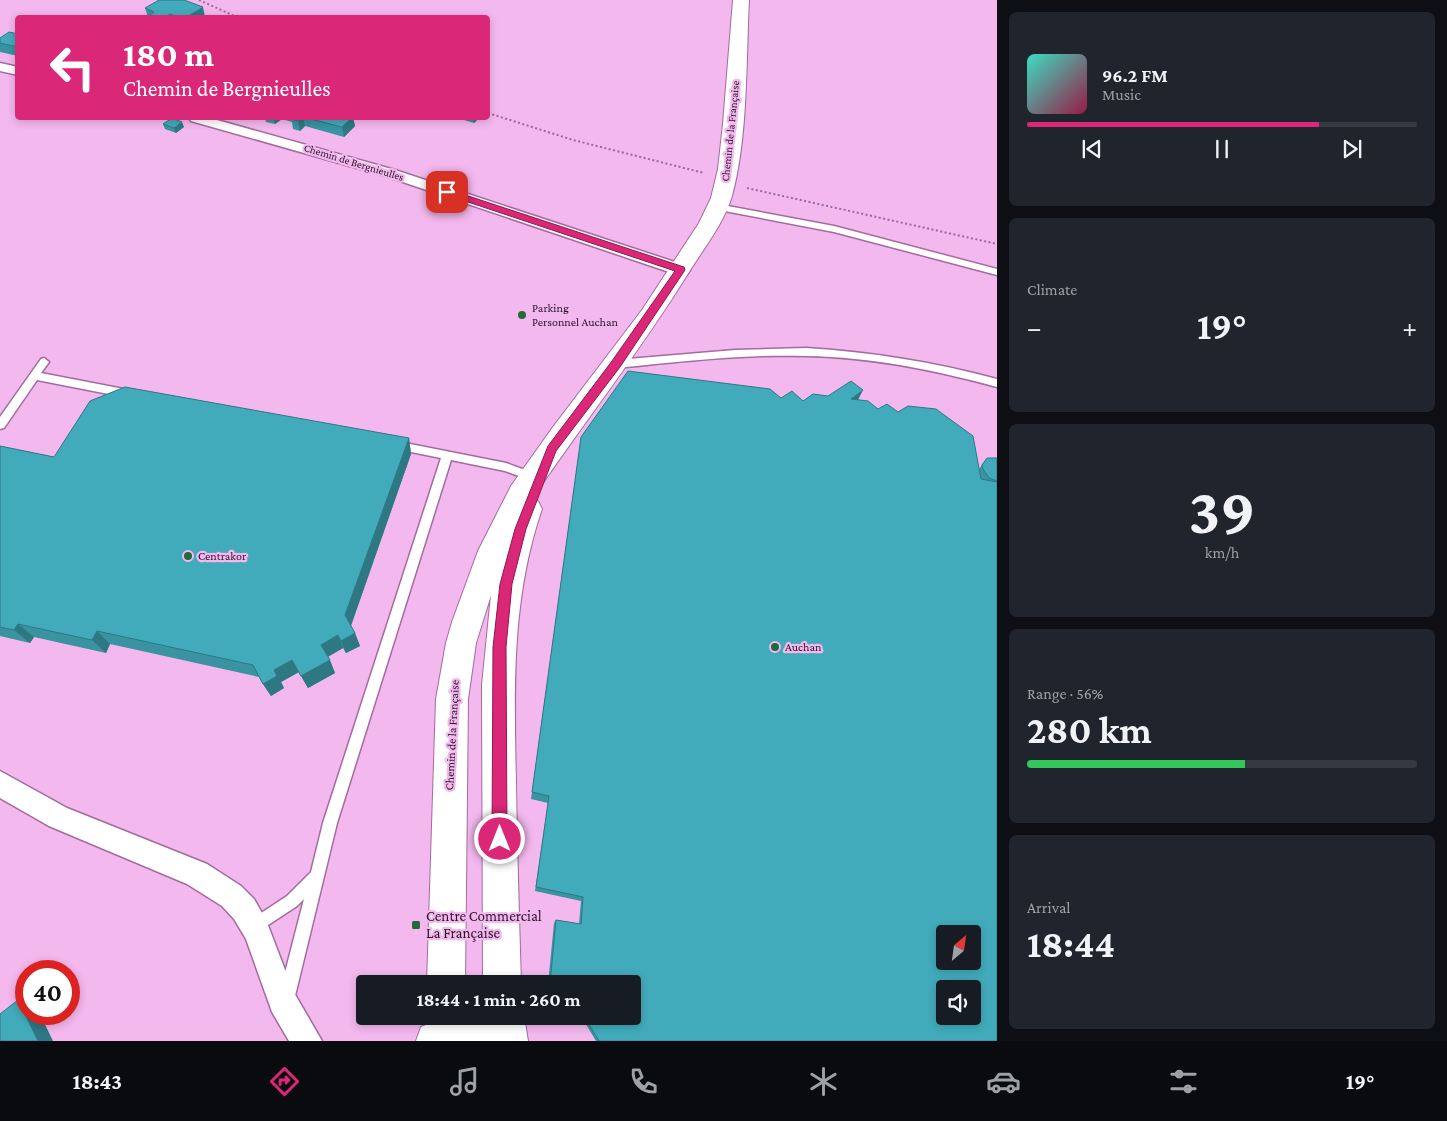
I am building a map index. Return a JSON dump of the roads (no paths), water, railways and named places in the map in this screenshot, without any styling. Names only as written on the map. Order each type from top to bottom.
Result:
[{"type":"street","name":"Chemin de la Française","points":[[446,975],[452,699],[467,622],[492,551],[514,507],[536,478],[552,449],[616,364],[681,270],[717,207],[726,181],[733,124],[741,0]]},
{"type":"street","points":[[0,67],[15,71]]},
{"type":"street","name":"Chemin de Bergnieulles","points":[[203,120],[347,159],[681,270]]},
{"type":"street","name":"Chemin de la Française","points":[[502,975],[498,695],[500,647],[503,604],[514,553],[536,478]]},
{"type":"street","points":[[0,784],[58,816],[182,867],[213,882],[237,900],[254,926],[302,1029]]},
{"type":"street","points":[[506,1025],[509,1041]]},
{"type":"street","points":[[438,1032],[449,1034],[464,1031],[478,1032],[495,1041]]},
{"type":"lane","points":[[717,207],[834,229],[997,272]]},
{"type":"lane","points":[[616,364],[764,353],[824,353],[872,356],[914,363],[997,383]]},
{"type":"lane","points":[[0,425],[44,362]]},
{"type":"lane","points":[[35,376],[143,397]]},
{"type":"lane","points":[[388,444],[506,467],[536,478]]},
{"type":"lane","points":[[302,1029],[303,943],[316,877],[330,823],[447,455]]},
{"type":"lane","points":[[254,926],[292,901],[316,877]]},
{"type":"place","name":"Parking Personnel Auchan","points":[[522,315]]},
{"type":"place","name":"Centrakor","points":[[188,556]]},
{"type":"place","name":"Auchan","points":[[775,647]]},
{"type":"place","name":"Centre Commercial La Française","points":[[416,925]]}]
